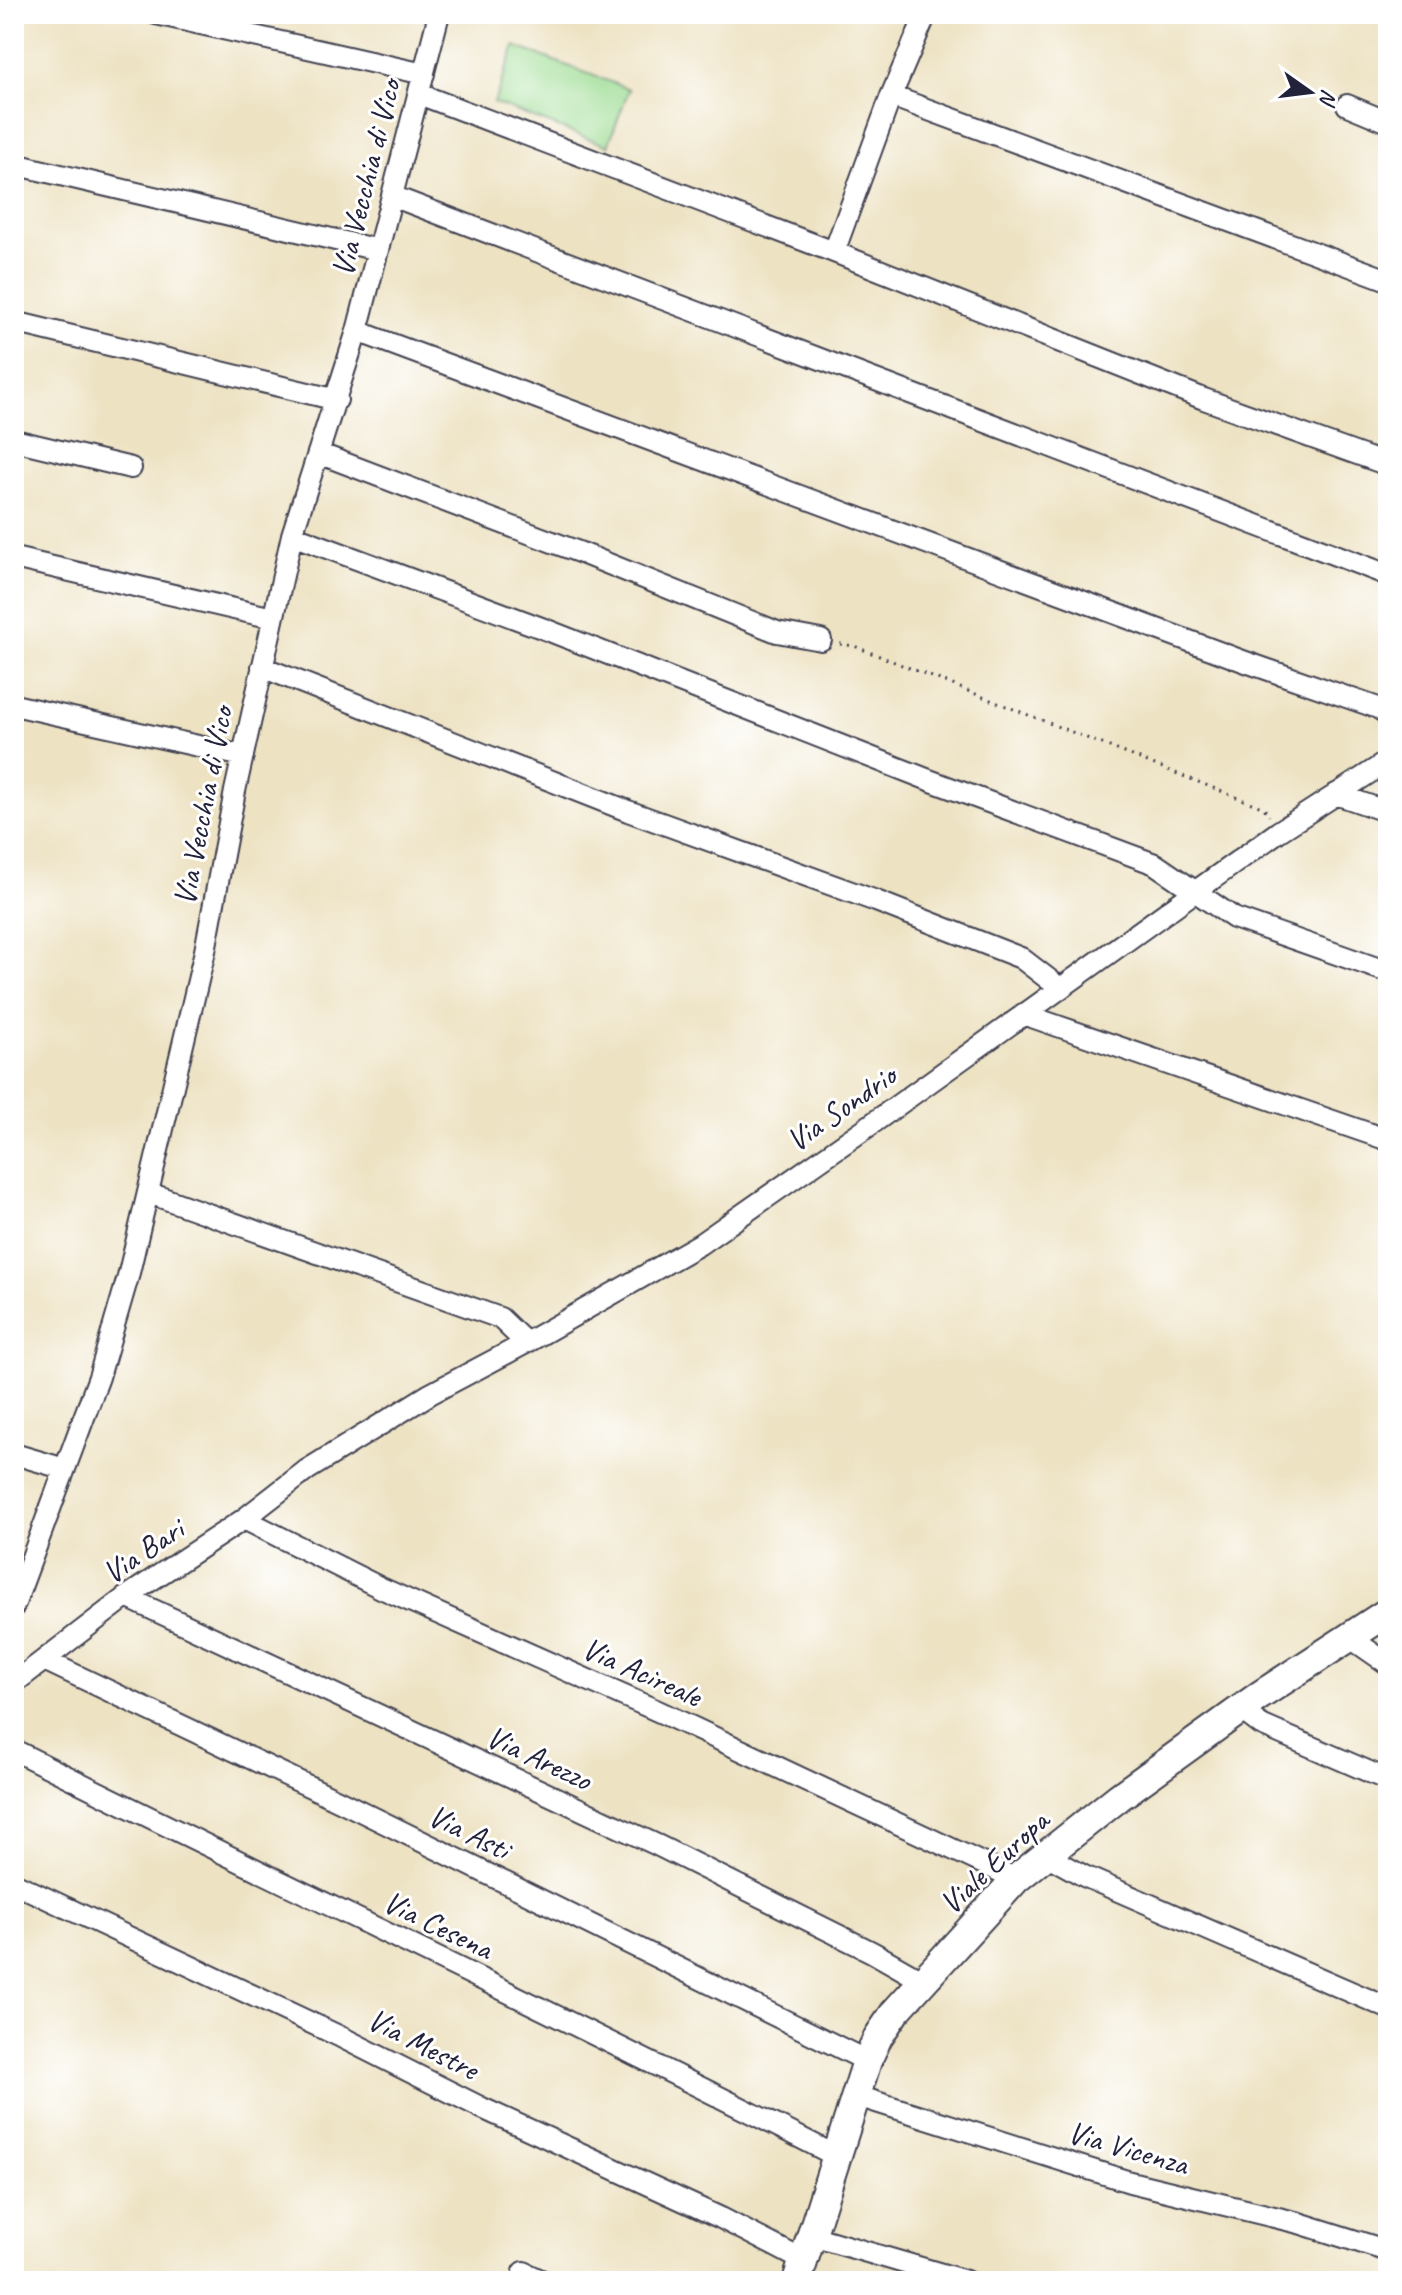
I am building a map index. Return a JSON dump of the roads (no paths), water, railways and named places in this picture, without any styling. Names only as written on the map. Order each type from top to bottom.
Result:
[{"type":"street","points":[[156,14],[424,74]]},
{"type":"street","name":"Via Vecchia di Vico","points":[[14,1606],[99,1377],[149,1193],[205,951],[243,756],[292,535],[357,331],[439,14]]},
{"type":"street","points":[[834,252],[891,96],[926,14]]},
{"type":"street","points":[[419,94],[834,252],[1204,399],[1388,465]]},
{"type":"street","points":[[891,96],[1388,280]]},
{"type":"street","points":[[1347,105],[1388,122]]},
{"type":"street","points":[[14,164],[378,250]]},
{"type":"street","points":[[392,196],[1388,575]]},
{"type":"street","points":[[14,322],[337,400]]},
{"type":"street","points":[[357,331],[1243,661],[1378,708],[1388,715]]},
{"type":"street","points":[[14,440],[131,468]]},
{"type":"street","points":[[318,453],[584,554],[777,632],[821,640]]},
{"type":"street","points":[[292,535],[1155,864],[1234,918],[1388,972]]},
{"type":"street","points":[[14,558],[273,618]]},
{"type":"street","points":[[262,667],[628,811],[876,901],[1021,958],[1060,988]]},
{"type":"street","points":[[14,705],[243,756]]},
{"type":"street","name":"Via Sondrio","points":[[307,1470],[430,1394],[700,1244],[1278,832],[1388,761]]},
{"type":"street","points":[[1336,794],[1388,812]]},
{"type":"street","points":[[1023,1014],[1388,1140]]},
{"type":"street","points":[[149,1193],[500,1318],[526,1343]]},
{"type":"street","points":[[14,1454],[65,1469]]},
{"type":"street","name":"Via Bari","points":[[14,1683],[126,1597],[244,1519],[307,1470]]},
{"type":"street","name":"Via Acireale","points":[[244,1519],[381,1588],[660,1712],[1016,1879]]},
{"type":"street","name":"Via Arezzo","points":[[126,1597],[657,1845],[872,1952],[923,1981]]},
{"type":"street","name":"Viale Europa","points":[[804,2260],[867,2061],[878,2037],[923,1981],[1016,1879],[1119,1797],[1240,1709],[1388,1612]]},
{"type":"street","points":[[1349,1637],[1388,1664]]},
{"type":"street","name":"Via Asti","points":[[44,1660],[867,2061]]},
{"type":"street","points":[[1240,1709],[1261,1725],[1388,1780]]},
{"type":"street","name":"Via Cesena","points":[[14,1750],[220,1853],[659,2064],[836,2156]]},
{"type":"street","points":[[1048,1856],[1084,1876],[1388,2008]]},
{"type":"street","name":"Via Mestre","points":[[14,1883],[804,2260],[966,2281]]},
{"type":"street","name":"Via Vicenza","points":[[854,2095],[1130,2182],[1299,2223],[1388,2251]]}]
